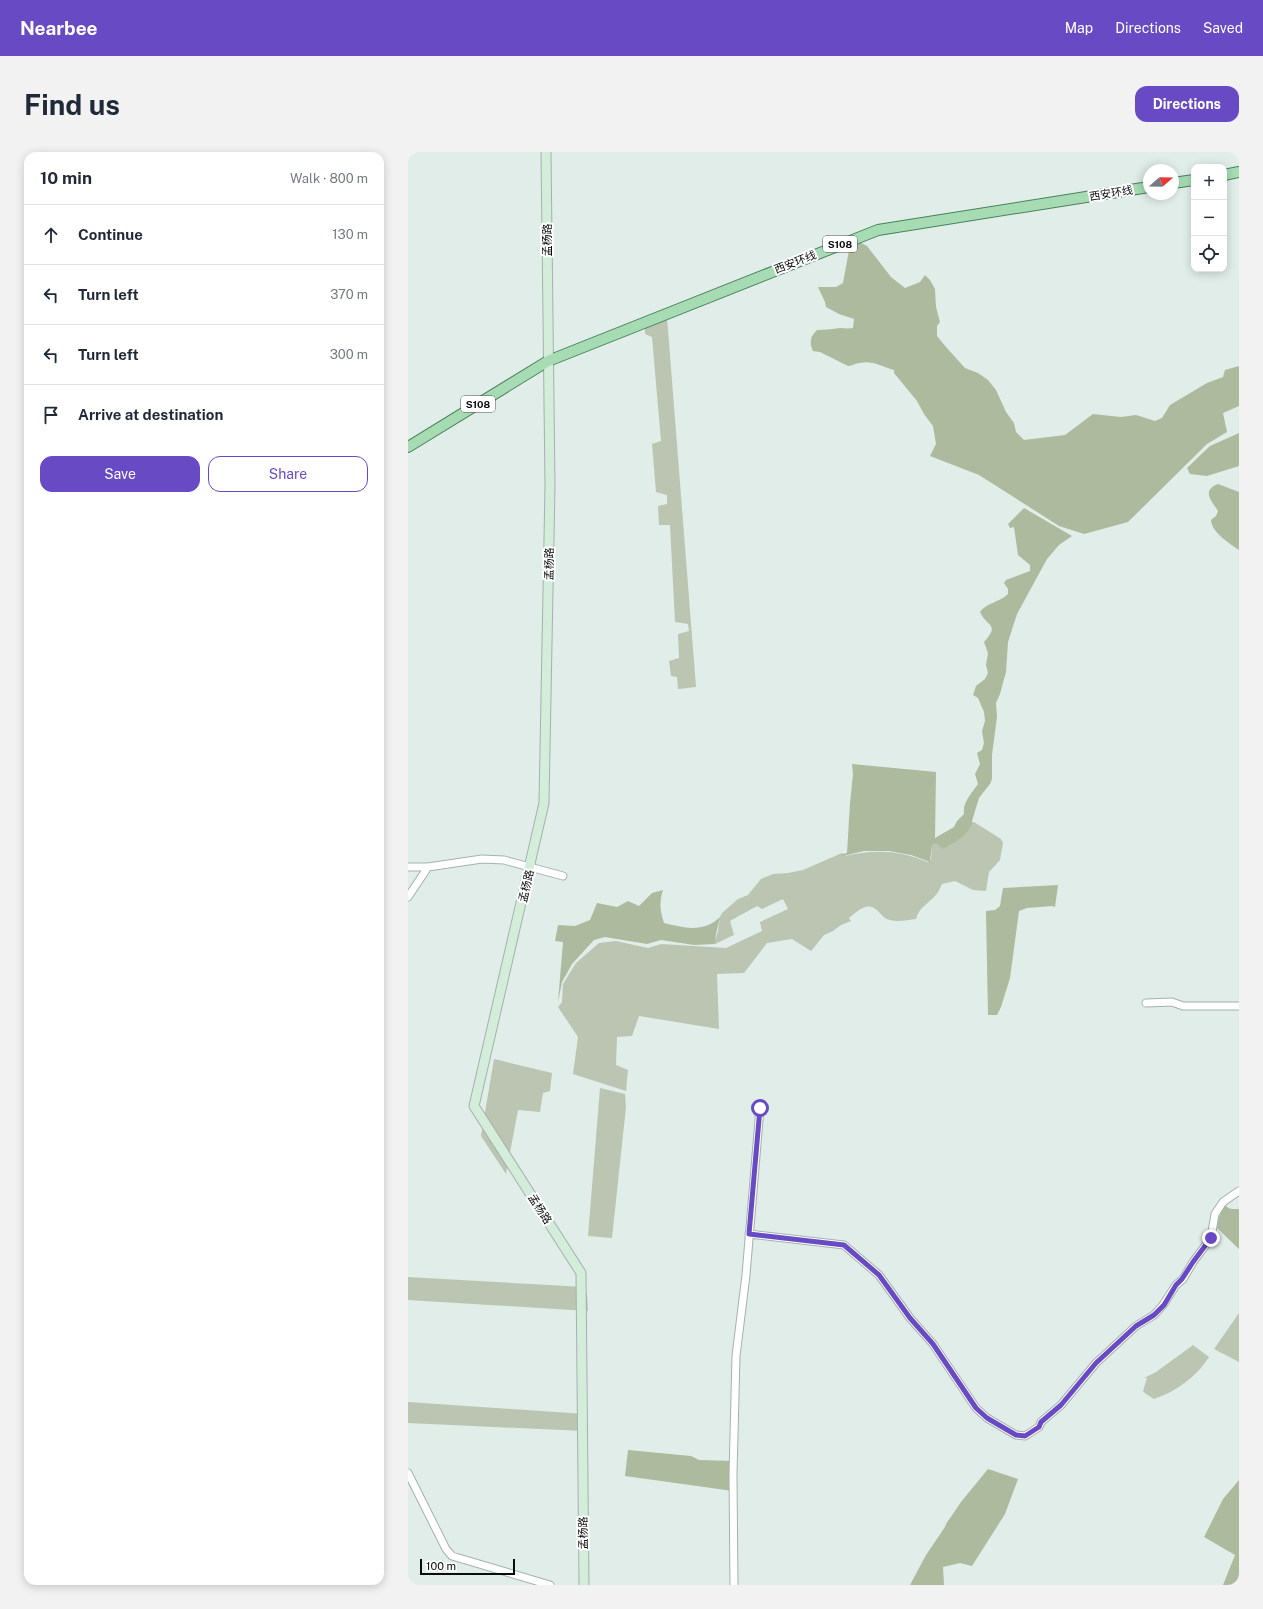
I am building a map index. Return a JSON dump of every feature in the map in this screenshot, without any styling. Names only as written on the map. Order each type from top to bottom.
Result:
[{"type":"main road","name":"孟杨路","points":[[546,152],[550,485],[544,803],[474,1106],[581,1273],[584,1585]]},
{"type":"main road","points":[[1227,174],[1239,172]]},
{"type":"main road","points":[[1179,182],[1191,180]]},
{"type":"main road","name":"西安环线","points":[[548,361],[878,230],[1143,188]]},
{"type":"main road","name":"S108","points":[[408,447],[548,361]]},
{"type":"street","points":[[408,867],[428,867],[482,859],[504,860],[563,876]]},
{"type":"street","points":[[408,897],[428,867]]},
{"type":"street","points":[[1146,1003],[1172,1002],[1183,1006],[1239,1006]]},
{"type":"street","points":[[734,1585],[733,1476],[736,1356],[760,1108]]},
{"type":"street","points":[[749,1234],[844,1245],[879,1275],[910,1318],[933,1344],[976,1408],[987,1418],[1016,1435],[1025,1436],[1039,1427],[1041,1422],[1061,1405],[1096,1363],[1136,1326],[1154,1315],[1164,1305],[1176,1285],[1182,1279],[1211,1238],[1215,1214],[1223,1202],[1239,1191]]},
{"type":"street","points":[[408,1472],[446,1549],[452,1556],[550,1585]]},
{"type":"green space","points":[[859,242],[867,246],[891,277],[905,288],[920,282],[925,275],[930,280],[935,289],[936,307],[940,322],[937,326],[937,336],[965,368],[978,373],[988,380],[996,390],[1006,412],[1014,423],[1016,432],[1024,440],[1065,435],[1093,414],[1121,417],[1136,415],[1155,421],[1162,418],[1170,405],[1207,383],[1223,377],[1225,370],[1239,366],[1239,406],[1223,413],[1227,432],[1207,444],[1128,522],[1084,534],[1059,526],[979,475],[930,456],[936,444],[933,426],[917,401],[894,373],[894,370],[869,362],[848,366],[820,352],[813,351],[811,340],[817,330],[853,328],[854,319],[839,314],[826,307],[818,287],[836,287],[843,283],[850,245]]},
{"type":"green space","points":[[667,317],[696,687],[678,689],[677,677],[671,676],[669,661],[679,658],[678,634],[689,631],[688,624],[675,622],[670,525],[659,525],[658,506],[667,504],[667,495],[656,492],[652,444],[661,441],[652,337],[645,334],[645,327]]},
{"type":"green space","points":[[1239,433],[1239,466],[1207,476],[1190,474],[1187,468],[1210,446]]},
{"type":"green space","points":[[1218,484],[1239,492],[1239,550],[1226,541],[1212,525],[1211,520],[1216,516],[1218,511],[1209,497],[1209,493],[1213,487]]},
{"type":"green space","points":[[1024,508],[1072,536],[1059,545],[1047,559],[1017,614],[1008,642],[1006,672],[996,703],[997,717],[992,755],[992,779],[979,798],[972,821],[973,823],[960,839],[951,845],[942,849],[937,844],[932,845],[930,862],[911,855],[889,851],[864,851],[843,856],[843,854],[847,853],[853,774],[852,764],[936,772],[935,838],[954,827],[957,821],[964,814],[964,806],[978,784],[975,774],[980,764],[977,753],[982,750],[984,743],[982,731],[985,721],[984,712],[978,698],[973,695],[976,686],[985,679],[988,673],[986,665],[988,653],[984,642],[989,636],[992,628],[980,612],[1008,594],[1008,589],[1004,583],[1006,580],[1030,571],[1030,565],[1018,555],[1014,527],[1010,528],[1008,524]]},
{"type":"green space","points":[[974,822],[1001,839],[1003,843],[1000,860],[989,872],[986,891],[973,890],[955,881],[942,884],[936,895],[919,911],[916,919],[894,921],[883,917],[872,907],[866,907],[849,918],[851,921],[824,935],[811,951],[792,939],[767,943],[744,973],[717,974],[719,1029],[639,1016],[632,1036],[617,1037],[616,1065],[628,1070],[626,1091],[573,1074],[578,1037],[558,1007],[562,1002],[563,984],[576,963],[599,943],[616,941],[648,948],[661,944],[726,948],[762,931],[760,922],[788,909],[783,899],[762,909],[757,906],[730,921],[734,935],[715,944],[714,942],[722,913],[738,899],[748,895],[761,879],[773,874],[803,870],[842,853],[845,856],[867,852],[897,853],[928,862],[931,860],[932,845],[937,844],[949,846],[957,841]]},
{"type":"green space","points":[[1058,885],[1055,907],[1027,908],[1019,911],[1010,978],[997,1015],[988,1015],[986,911],[995,910],[1000,906],[1003,888]]},
{"type":"green space","points":[[663,890],[660,906],[664,923],[686,928],[694,928],[707,925],[720,917],[715,944],[694,945],[661,940],[647,944],[605,937],[594,940],[572,964],[562,982],[558,1002],[563,942],[555,941],[558,925],[575,926],[590,920],[597,903],[617,907],[628,901],[639,906],[652,893]]},
{"type":"green space","points":[[494,1059],[552,1073],[550,1091],[543,1093],[540,1112],[518,1110],[506,1174],[481,1136]]},
{"type":"green space","points":[[600,1088],[625,1094],[626,1107],[612,1238],[588,1236]]},
{"type":"green space","points":[[1225,1204],[1229,1208],[1239,1209],[1239,1249],[1215,1226]]},
{"type":"green space","points":[[408,1277],[584,1287],[587,1295],[588,1311],[408,1300]]},
{"type":"green space","points":[[1239,1313],[1239,1362],[1214,1349]]},
{"type":"green space","points":[[1193,1345],[1209,1357],[1192,1377],[1170,1392],[1154,1399],[1143,1391],[1147,1378],[1144,1378],[1156,1372]]},
{"type":"green space","points":[[408,1402],[585,1414],[583,1431],[408,1423]]},
{"type":"green space","points":[[628,1450],[691,1456],[699,1460],[733,1461],[733,1491],[625,1476]]},
{"type":"green space","points":[[988,1469],[1018,1479],[1005,1514],[972,1566],[960,1563],[943,1567],[944,1585],[910,1585],[926,1555],[946,1524],[961,1502]]},
{"type":"green space","points":[[1239,1480],[1239,1585],[1223,1585],[1235,1555],[1204,1537],[1223,1499]]},
{"type":"route","points":[[760,1108],[749,1234],[844,1245],[879,1275],[910,1318],[933,1344],[976,1408],[987,1418],[1016,1435],[1025,1436],[1039,1427],[1041,1422],[1061,1405],[1096,1363],[1136,1326],[1154,1315],[1164,1305],[1176,1285],[1182,1279],[1211,1238]]}]
